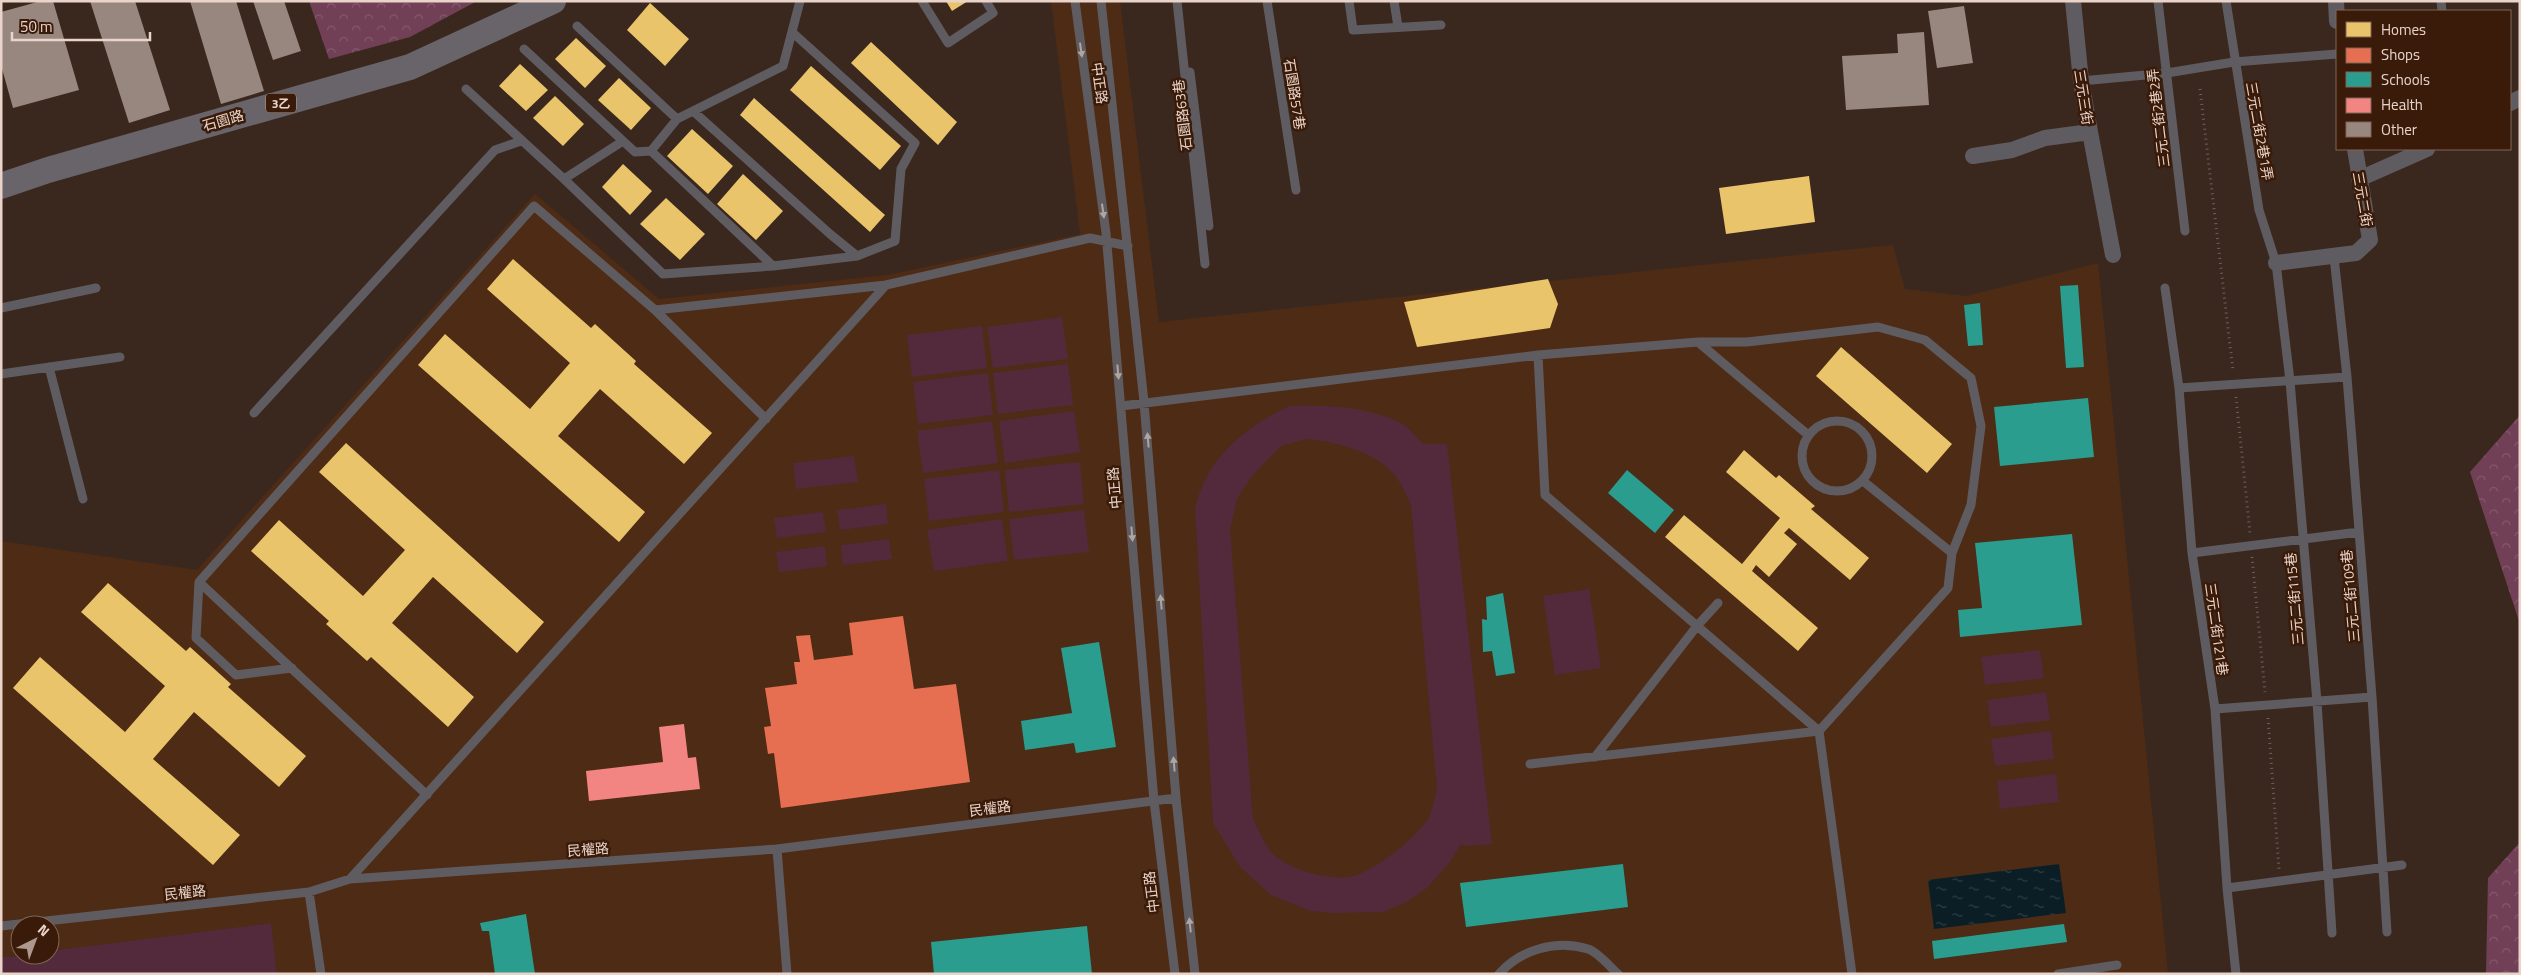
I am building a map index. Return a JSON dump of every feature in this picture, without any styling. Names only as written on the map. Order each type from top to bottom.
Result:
[{"type":"main road","name":"石園路","points":[[1,186],[48,170],[410,67],[553,1]]},
{"type":"street","name":"三元三街","points":[[1973,156],[2012,150],[2045,138],[2090,132],[2081,82],[2073,1]]},
{"type":"street","points":[[2090,132],[2112,255]]},
{"type":"street","name":"三元二街","points":[[2276,263],[2356,253],[2370,240],[2355,150]]},
{"type":"street","points":[[2359,179],[2426,150]]},
{"type":"lane","points":[[651,151],[677,119],[783,66],[800,1]]},
{"type":"lane","points":[[922,1],[948,43],[993,13],[986,1]]},
{"type":"lane","name":"中正路","points":[[1075,1],[1106,233],[1154,801],[1175,974]]},
{"type":"lane","name":"中正路","points":[[1100,1],[1144,402],[1176,798],[1195,974]]},
{"type":"lane","points":[[1177,1],[1204,264]]},
{"type":"lane","name":"石園路63巷","points":[[1182,1],[1209,226]]},
{"type":"lane","name":"石園路57巷","points":[[1267,1],[1296,190]]},
{"type":"lane","points":[[1349,1],[1353,30],[1441,25]]},
{"type":"lane","points":[[1394,1],[1398,27]]},
{"type":"lane","name":"三元二街2巷2弄","points":[[2158,1],[2185,231]]},
{"type":"lane","name":"三元二街2巷1弄","points":[[2226,1],[2234,62],[2259,210],[2276,263]]},
{"type":"lane","points":[[577,26],[677,119]]},
{"type":"lane","points":[[466,89],[520,142],[564,179],[663,274],[773,266],[857,256],[895,241],[901,169],[915,143],[792,32]]},
{"type":"lane","points":[[524,49],[635,152],[651,151],[773,266]]},
{"type":"lane","points":[[2081,82],[2167,73],[2234,62],[2336,54]]},
{"type":"lane","points":[[693,111],[857,256]]},
{"type":"lane","points":[[564,179],[623,141]]},
{"type":"lane","points":[[254,413],[495,150],[520,142]]},
{"type":"lane","points":[[292,668],[236,675],[196,638],[199,582],[534,206],[655,310],[766,419]]},
{"type":"lane","points":[[655,310],[886,285],[1090,238],[1128,246]]},
{"type":"lane","name":"三元二街109巷","points":[[2334,257],[2347,377],[2372,697],[2387,932]]},
{"type":"lane","name":"三元二街115巷","points":[[2276,263],[2290,381],[2317,702],[2332,933]]},
{"type":"lane","points":[[350,880],[886,285]]},
{"type":"lane","points":[[1,308],[96,288]]},
{"type":"lane","name":"三元二街121巷","points":[[2165,288],[2179,388],[2192,553],[2215,709],[2227,888],[2236,974]]},
{"type":"lane","points":[[1121,406],[1538,355],[1698,342],[1746,342],[1878,327],[1926,340],[1971,378],[1981,426],[1971,505],[1952,554],[1948,588],[1820,731],[1530,764]]},
{"type":"lane","points":[[1698,342],[1808,434]]},
{"type":"lane","points":[[1538,355],[1545,495],[1820,731],[1852,974]]},
{"type":"lane","points":[[1,374],[120,357]]},
{"type":"lane","points":[[49,367],[83,499]]},
{"type":"lane","points":[[2179,388],[2347,377]]},
{"type":"lane","points":[[1839,420],[1858,426],[1871,443],[1873,463],[1863,481],[1846,491],[1825,490],[1809,478],[1801,459],[1808,434],[1819,424],[1839,420]]},
{"type":"lane","points":[[1863,481],[1952,554]]},
{"type":"lane","points":[[2192,553],[2303,541],[2359,532]]},
{"type":"lane","points":[[199,582],[427,794]]},
{"type":"lane","points":[[1595,757],[1697,626],[1718,603]]},
{"type":"lane","points":[[2215,709],[2372,697]]},
{"type":"lane","name":"民權路","points":[[1,926],[309,892],[350,880],[777,849],[1176,798]]},
{"type":"lane","points":[[777,849],[787,974]]},
{"type":"lane","points":[[2227,888],[2402,865]]},
{"type":"lane","points":[[309,892],[321,974]]},
{"type":"lane","points":[[1498,974],[1510,960],[1548,945],[1589,949],[1618,974]]},
{"type":"lane","points":[[2058,974],[2117,965]]},
{"type":"path","points":[[2200,89],[2235,385],[2267,706],[2280,881]]},
{"type":"shaded area","points":[[1051,1],[1120,1],[1159,322],[1893,245],[1905,289],[1966,296],[2098,263],[2168,974],[1,974],[1,541],[197,570],[535,194],[659,299],[888,275],[1080,234]]},
{"type":"shaded area","points":[[1062,317],[1068,359],[993,368],[987,327]]},
{"type":"shaded area","points":[[982,326],[987,368],[912,377],[907,335]]},
{"type":"shaded area","points":[[1068,364],[1073,405],[998,414],[993,373]]},
{"type":"shaded area","points":[[988,373],[993,415],[918,424],[913,382]]},
{"type":"shaded area","points":[[1289,406],[1332,406],[1360,410],[1388,417],[1401,423],[1424,444],[1447,444],[1492,844],[1465,846],[1461,844],[1450,862],[1427,888],[1408,901],[1384,912],[1333,913],[1311,911],[1271,895],[1240,867],[1213,823],[1195,508],[1208,474],[1218,459],[1243,434]],"holes":[[[1306,439],[1352,448],[1383,464],[1398,479],[1411,505],[1437,789],[1430,815],[1417,833],[1383,861],[1359,874],[1341,878],[1310,873],[1281,860],[1268,848],[1253,819],[1230,530],[1237,499],[1252,476],[1281,446]]]},
{"type":"shaded area","points":[[1074,411],[1080,452],[1005,463],[999,421]]},
{"type":"shaded area","points":[[992,421],[998,463],[923,473],[917,431]]},
{"type":"shaded area","points":[[854,456],[858,482],[796,489],[793,463]]},
{"type":"shaded area","points":[[1080,462],[1084,504],[1009,512],[1005,470]]},
{"type":"shaded area","points":[[999,470],[1004,512],[929,521],[924,479]]},
{"type":"shaded area","points":[[886,504],[888,524],[840,530],[837,510]]},
{"type":"shaded area","points":[[1084,510],[1089,552],[1014,560],[1009,519]]},
{"type":"shaded area","points":[[823,512],[826,532],[777,538],[774,518]]},
{"type":"shaded area","points":[[1002,519],[1008,561],[934,571],[927,530]]},
{"type":"shaded area","points":[[889,539],[892,559],[843,565],[841,545]]},
{"type":"shaded area","points":[[825,546],[827,566],[779,572],[776,552]]},
{"type":"shaded area","points":[[1589,589],[1601,668],[1555,675],[1543,596]]},
{"type":"shaded area","points":[[2040,650],[2044,678],[1985,685],[1981,657]]},
{"type":"shaded area","points":[[2046,692],[2050,720],[1991,727],[1987,700]]},
{"type":"shaded area","points":[[2051,731],[2054,759],[1995,766],[1991,739]]},
{"type":"shaded area","points":[[2056,774],[2059,802],[2000,809],[1997,781]]},
{"type":"shaded area","points":[[271,923],[277,974],[1,974],[1,957],[10,957],[10,965],[60,965],[60,950]]},
{"type":"green space","points":[[309,1],[477,1],[410,37],[329,59]]},
{"type":"green space","points":[[2520,415],[2520,624],[2470,472]]},
{"type":"green space","points":[[2520,842],[2520,974],[2486,974],[2488,878]]},
{"type":"water","points":[[2059,864],[2066,913],[1934,929],[1928,880]]},
{"type":"building: Homes","points":[[946,1],[968,1],[952,11]]},
{"type":"building: Homes","points":[[650,3],[689,39],[665,66],[627,30]]},
{"type":"building: Homes","points":[[576,38],[606,66],[585,88],[555,59]]},
{"type":"building: Homes","points":[[871,42],[957,122],[938,145],[851,63]]},
{"type":"building: Homes","points":[[520,64],[548,90],[526,111],[499,86]]},
{"type":"building: Homes","points":[[811,66],[901,146],[880,170],[790,90]]},
{"type":"building: Homes","points":[[619,78],[651,108],[631,130],[598,100]]},
{"type":"building: Homes","points":[[555,96],[584,124],[563,146],[533,118]]},
{"type":"building: Homes","points":[[754,98],[885,215],[870,232],[740,115]]},
{"type":"building: Homes","points":[[692,129],[733,166],[708,194],[667,156]]},
{"type":"building: Homes","points":[[623,164],[652,191],[630,215],[602,187]]},
{"type":"building: Homes","points":[[743,174],[783,211],[756,240],[717,204]]},
{"type":"building: Homes","points":[[1809,176],[1815,222],[1726,234],[1719,188]]},
{"type":"building: Homes","points":[[666,198],[705,234],[680,260],[640,224]]},
{"type":"building: Homes","points":[[513,259],[591,328],[595,324],[636,361],[634,364],[712,433],[684,464],[600,389],[558,436],[645,512],[619,542],[418,365],[445,334],[530,409],[570,363],[487,289]]},
{"type":"building: Homes","points":[[1548,279],[1558,304],[1550,328],[1417,347],[1404,302]]},
{"type":"building: Homes","points":[[1841,347],[1952,444],[1927,473],[1816,376]]},
{"type":"building: Homes","points":[[346,443],[544,622],[517,653],[433,577],[392,623],[474,697],[448,727],[371,657],[367,661],[326,624],[329,621],[251,551],[279,520],[363,596],[405,550],[319,472]]},
{"type":"building: Homes","points":[[1744,450],[1776,478],[1779,475],[1815,506],[1811,509],[1869,558],[1850,580],[1789,528],[1784,533],[1797,544],[1769,577],[1756,565],[1752,571],[1818,628],[1798,651],[1665,537],[1684,515],[1742,564],[1780,518],[1726,472]]},
{"type":"building: Homes","points":[[108,583],[186,651],[190,647],[231,684],[228,687],[306,756],[279,787],[194,712],[153,759],[240,835],[213,865],[13,688],[40,657],[125,732],[165,686],[81,612]]},
{"type":"building: Shops","points":[[903,616],[914,689],[956,684],[970,782],[781,808],[774,753],[768,754],[764,727],[771,726],[765,688],[797,684],[794,662],[800,662],[796,636],[810,635],[814,660],[853,655],[849,623]]},
{"type":"building: Schools","points":[[2078,285],[2084,367],[2066,368],[2060,286]]},
{"type":"building: Schools","points":[[1980,303],[1983,345],[1968,346],[1964,305]]},
{"type":"building: Schools","points":[[2088,398],[2094,457],[2000,466],[1994,407]]},
{"type":"building: Schools","points":[[1627,470],[1674,510],[1655,533],[1608,493]]},
{"type":"building: Schools","points":[[2072,534],[2082,625],[1960,637],[1958,610],[1982,608],[1975,543]]},
{"type":"building: Schools","points":[[1503,593],[1515,673],[1496,676],[1492,651],[1483,652],[1482,619],[1487,620],[1486,597]]},
{"type":"building: Schools","points":[[1099,642],[1116,747],[1076,753],[1074,743],[1025,750],[1021,721],[1072,713],[1061,648]]},
{"type":"building: Schools","points":[[1623,864],[1628,907],[1466,927],[1460,883]]},
{"type":"building: Schools","points":[[526,914],[535,974],[495,974],[489,931],[482,931],[480,923]]},
{"type":"building: Schools","points":[[2064,924],[2067,942],[1934,959],[1932,941]]},
{"type":"building: Schools","points":[[1087,926],[1092,974],[934,974],[931,942]]},
{"type":"building: Health","points":[[684,724],[688,758],[696,757],[700,789],[589,801],[586,771],[663,762],[659,727]]},
{"type":"building: Other","points":[[41,1],[53,1],[79,90],[13,108],[1,65],[1,12]]},
{"type":"building: Other","points":[[90,1],[135,1],[170,110],[129,123]]},
{"type":"building: Other","points":[[190,1],[236,1],[264,91],[221,104]]},
{"type":"building: Other","points":[[253,1],[284,1],[301,51],[273,60]]},
{"type":"building: Other","points":[[1964,6],[1973,63],[1937,68],[1928,11]]},
{"type":"building: Other","points":[[1924,32],[1929,105],[1846,110],[1842,56],[1898,53],[1897,34]]}]
